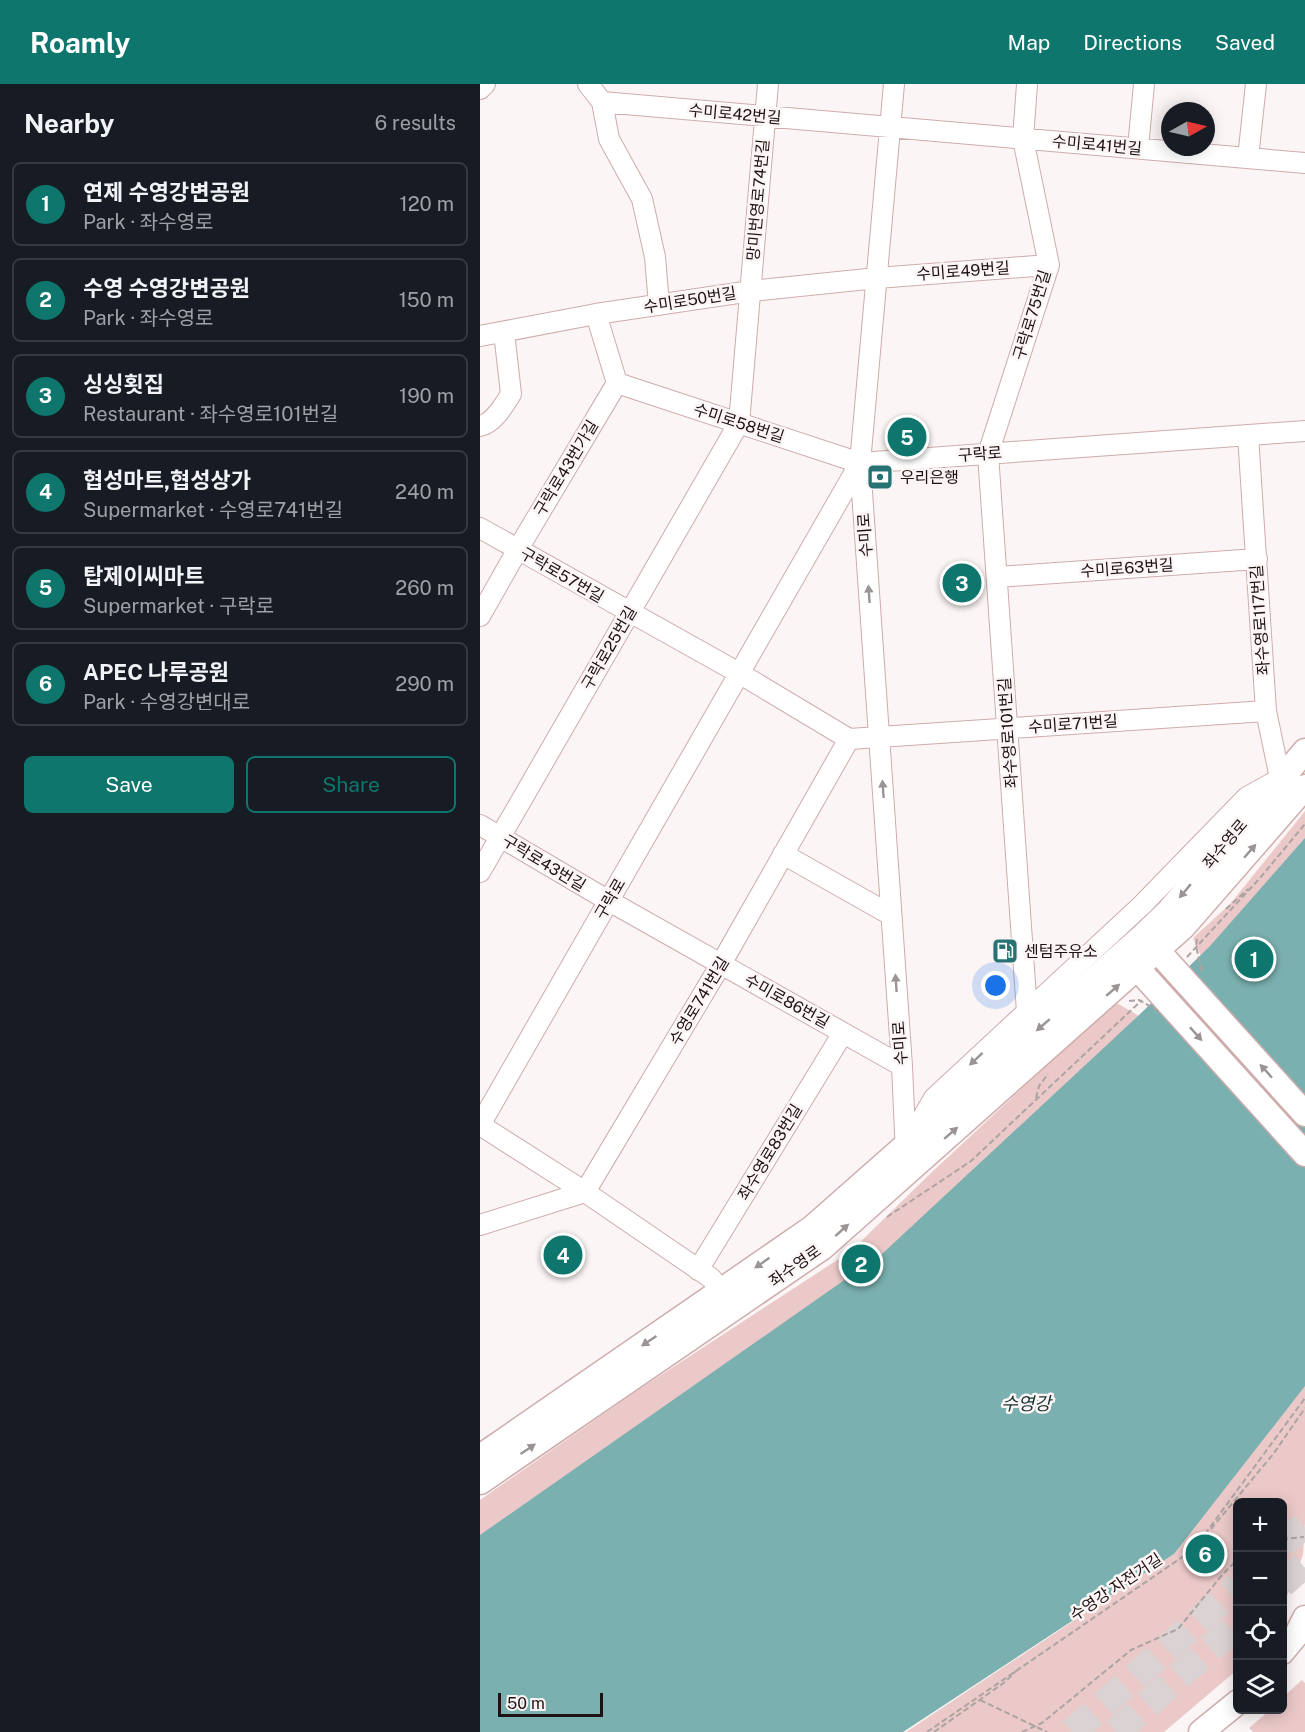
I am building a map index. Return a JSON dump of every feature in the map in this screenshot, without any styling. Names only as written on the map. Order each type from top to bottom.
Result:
[{"type":"main road","name":"좌수영로","points":[[1151,943],[1168,912],[1305,751]]},
{"type":"main road","name":"좌수영로","points":[[480,1457],[698,1308],[728,1299],[823,1246],[908,1172],[1151,943],[1183,927],[1301,791]]},
{"type":"main road","points":[[1151,943],[1305,1114]]},
{"type":"main road","name":"좌수영로","points":[[480,1482],[728,1299],[905,1147],[1131,961]]},
{"type":"main road","points":[[1131,961],[1157,1001],[1305,1154]]},
{"type":"main road","points":[[1287,1646],[1297,1634],[1305,1618]]},
{"type":"main road","points":[[1287,1662],[1305,1648]]},
{"type":"main road","points":[[1201,1732],[1233,1706]]},
{"type":"street","points":[[480,89],[485,84]]},
{"type":"street","points":[[588,84],[602,102],[609,139],[642,199],[655,256],[658,305]]},
{"type":"street","name":"망미번영로74번길","points":[[739,423],[768,84]]},
{"type":"street","name":"수미로","points":[[894,84],[860,463],[908,1172]]},
{"type":"street","name":"구락로75번길","points":[[988,454],[1049,265],[1023,139],[1027,84]]},
{"type":"street","points":[[1138,148],[1143,84]]},
{"type":"street","points":[[1248,158],[1256,84]]},
{"type":"street","name":"수미로42번길","points":[[602,102],[890,128]]},
{"type":"street","name":"수미로41번길","points":[[890,128],[1305,163]]},
{"type":"street","name":"수미로49번길","points":[[876,278],[1049,265]]},
{"type":"street","name":"수미로50번길","points":[[480,336],[596,314],[751,291],[876,278]]},
{"type":"street","points":[[596,314],[617,383]]},
{"type":"street","points":[[480,426],[485,425],[512,394],[504,332]]},
{"type":"street","name":"수미로58번길","points":[[617,383],[860,463]]},
{"type":"street","name":"구락로43번가길","points":[[480,616],[617,383]]},
{"type":"street","name":"구락로25번길","points":[[480,872],[739,423]]},
{"type":"street","name":"구락로","points":[[480,1125],[860,463],[1305,431]]},
{"type":"street","name":"좌수영로117번길","points":[[1248,435],[1266,711],[1280,778]]},
{"type":"street","name":"좌수영로101번길","points":[[988,454],[1027,1012]]},
{"type":"street","name":"구락로57번길","points":[[480,528],[739,673]]},
{"type":"street","name":"수미로63번길","points":[[997,577],[1257,559]]},
{"type":"street","points":[[739,673],[849,739],[879,738]]},
{"type":"street","name":"수미로71번길","points":[[879,738],[1266,711]]},
{"type":"street","name":"수영로741번길","points":[[585,1192],[721,964],[849,739]]},
{"type":"street","points":[[905,1147],[934,1098],[1142,904],[1247,797],[1280,778],[1301,791]]},
{"type":"street","name":"구락로43번길","points":[[480,825],[609,901]]},
{"type":"street","points":[[783,854],[891,915]]},
{"type":"street","name":"수미로86번길","points":[[609,901],[902,1066]]},
{"type":"street","name":"좌수영로83번길","points":[[698,1270],[843,1033]]},
{"type":"street","points":[[480,1125],[585,1192],[711,1278],[728,1299]]},
{"type":"street","points":[[480,1225],[585,1192]]},
{"type":"path","points":[[1218,916],[1260,878]]},
{"type":"path","points":[[1201,932],[1196,946],[1202,972]]},
{"type":"path","points":[[1129,1001],[1157,1001]]},
{"type":"path","name":"수영강 자전거길","points":[[927,1732],[1194,1549],[1305,1398]]},
{"type":"path","points":[[1194,1549],[1274,1453],[1305,1408]]},
{"type":"path","points":[[1287,1539],[1304,1537]]},
{"type":"path","points":[[1022,1732],[1042,1723],[1131,1650],[1178,1629],[1233,1564]]},
{"type":"path","points":[[934,1732],[1005,1682],[1023,1665]]},
{"type":"path","points":[[980,1700],[1047,1732]]},
{"type":"shaded area","points":[[1305,811],[1305,1086],[1212,981],[1193,938],[1230,904]]},
{"type":"shaded area","points":[[1115,1002],[1158,1027],[877,1276],[480,1549],[480,1500],[638,1390],[851,1251],[932,1172]]},
{"type":"shaded area","points":[[1305,1376],[1303,1555],[1287,1596],[1287,1498],[1233,1498],[1233,1673],[1164,1732],[906,1732],[1174,1554]]},
{"type":"shaded area","points":[[1302,1680],[1305,1683],[1305,1732],[1253,1732],[1249,1728],[1265,1714],[1287,1714],[1287,1693]]},
{"type":"water","name":"수영강","points":[[1305,838],[1305,1386],[1174,1554],[903,1732],[480,1732],[480,1535],[883,1253],[1210,946]]},
{"type":"tunnel","points":[[1287,1540],[1305,1524]]},
{"type":"tunnel","points":[[1287,1580],[1305,1564]]},
{"type":"tunnel","points":[[1072,1732],[1233,1590]]},
{"type":"tunnel","points":[[1116,1732],[1233,1628]]},
{"type":"place","name":"탑제이씨마트","points":[[907,437]]},
{"type":"place","name":"우리은행","points":[[880,477]]},
{"type":"place","name":"싱싱횟집","points":[[962,583]]},
{"type":"place","name":"센텀주유소","points":[[1005,951]]},
{"type":"place","name":"연제 수영강변공원","points":[[1254,959]]},
{"type":"place","name":"협성마트,협성상가","points":[[563,1255]]},
{"type":"place","name":"수영 수영강변공원","points":[[861,1264]]},
{"type":"place","name":"APEC 나루공원","points":[[1205,1554]]}]
